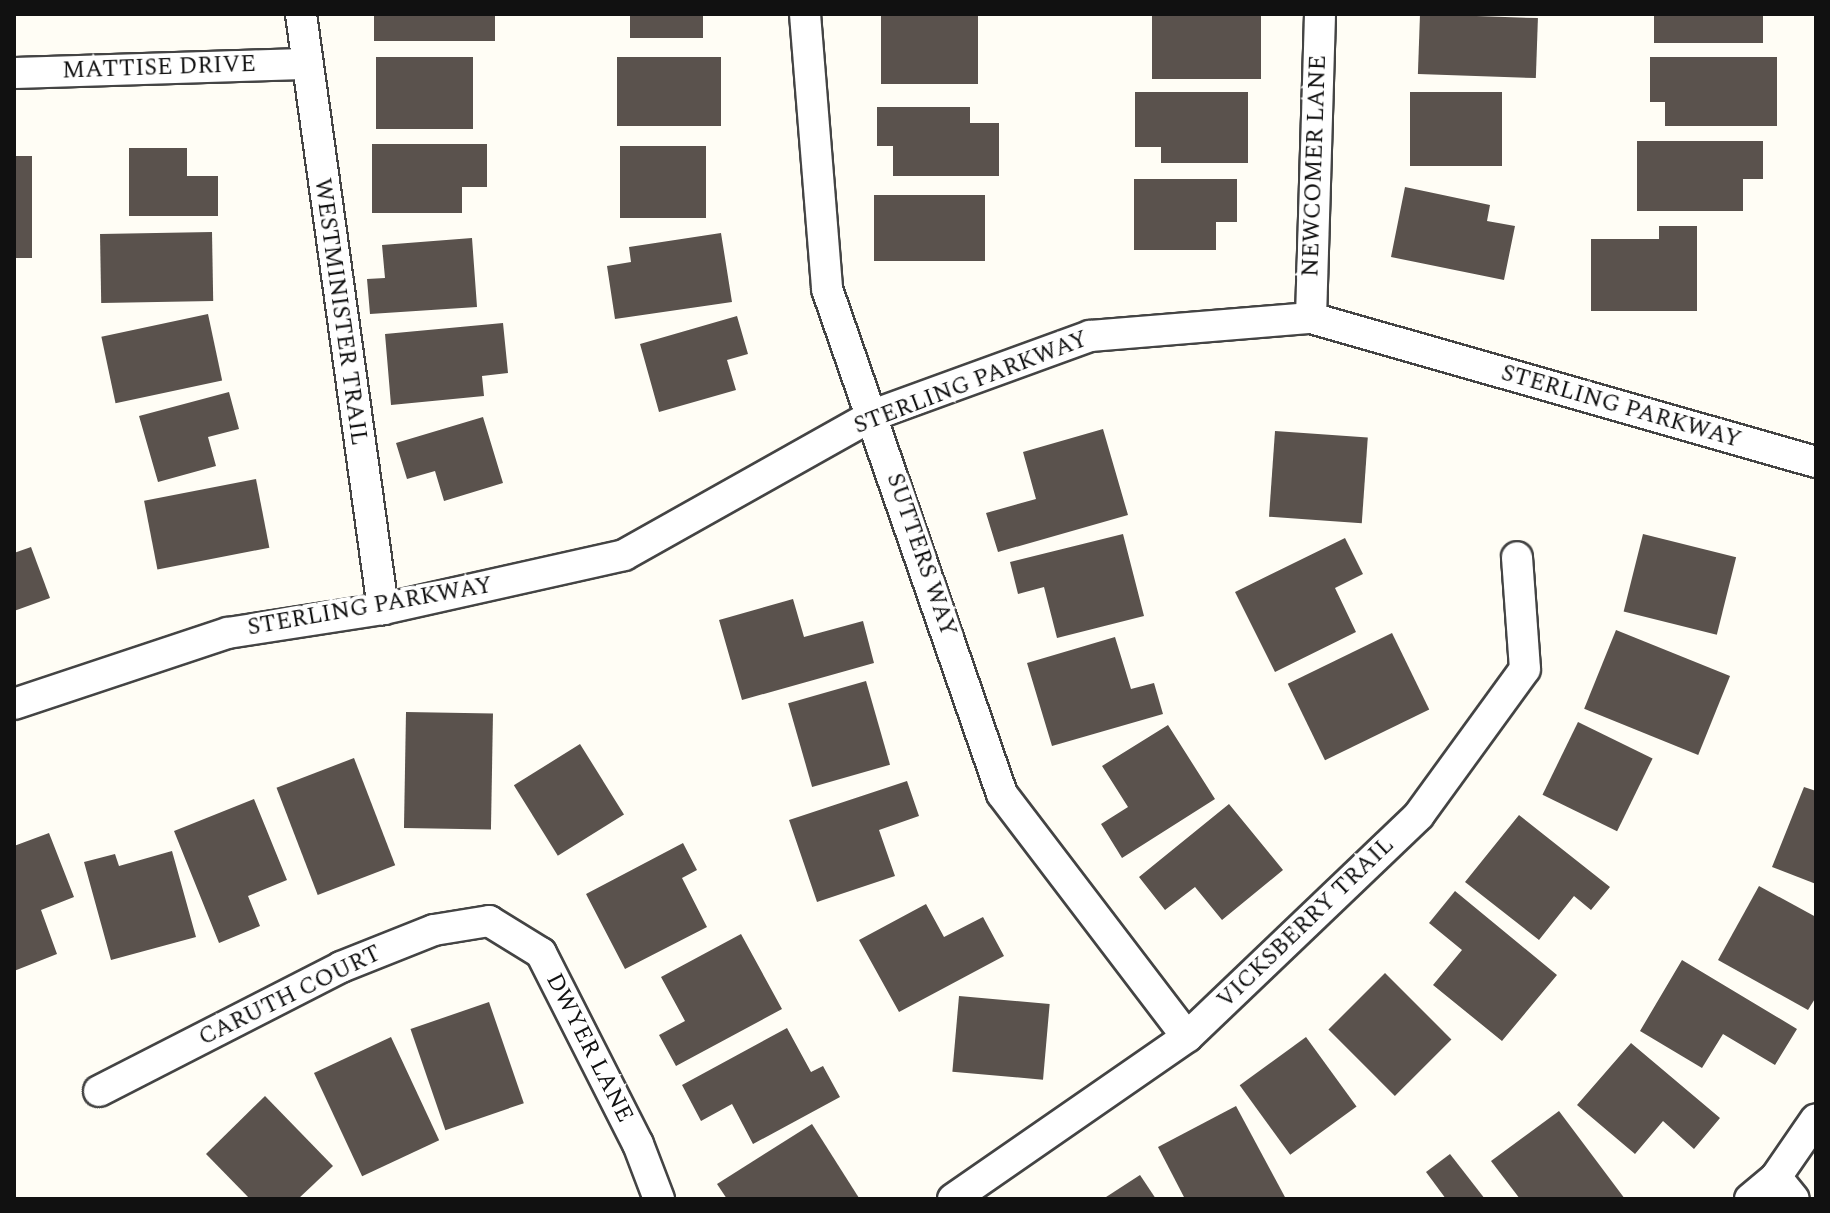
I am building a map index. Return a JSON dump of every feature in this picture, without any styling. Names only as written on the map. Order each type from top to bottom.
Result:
[{"type":"street","name":"WESTMINISTER TRAIL","points":[[301,14],[304,64],[383,609]]},
{"type":"street","name":"SUTTERS WAY","points":[[805,14],[827,289],[1002,794],[1187,1037]]},
{"type":"street","name":"NEWCOMER LANE","points":[[1311,318],[1320,14]]},
{"type":"street","name":"MATTISE DRIVE","points":[[14,73],[304,64]]},
{"type":"street","name":"STERLING PARKWAY","points":[[14,704],[228,633],[383,609],[624,555],[873,415],[1090,336],[1311,318],[1816,462]]},
{"type":"street","name":"VICKSBERRY TRAIL","points":[[953,1199],[1187,1037],[1419,815],[1525,669],[1517,557]]},
{"type":"street","name":"CARUTH COURT","points":[[99,1091],[341,967],[434,930],[489,921]]},
{"type":"street","name":"DWYER LANE","points":[[489,921],[541,953],[659,1199]]},
{"type":"street","points":[[1750,1199],[1785,1188],[1816,1119]]},
{"type":"building","points":[[374,14],[495,14],[495,41],[374,41]]},
{"type":"building","points":[[630,14],[703,14],[703,38],[630,38]]},
{"type":"building","points":[[881,14],[978,14],[978,84],[881,84]]},
{"type":"building","points":[[1152,14],[1261,14],[1261,79],[1152,79]]},
{"type":"building","points":[[1420,14],[1538,18],[1536,78],[1418,74]]},
{"type":"building","points":[[1654,14],[1763,14],[1763,43],[1654,43]]},
{"type":"building","points":[[376,57],[473,57],[473,129],[376,129]]},
{"type":"building","points":[[617,57],[721,57],[721,126],[617,126]]},
{"type":"building","points":[[1650,57],[1777,57],[1777,126],[1665,126],[1665,102],[1650,102]]},
{"type":"building","points":[[1135,92],[1248,92],[1248,163],[1161,163],[1161,147],[1135,147]]},
{"type":"building","points":[[1410,92],[1502,92],[1502,166],[1410,166]]},
{"type":"building","points":[[877,107],[970,107],[970,123],[999,123],[999,176],[893,176],[893,146],[877,146]]},
{"type":"building","points":[[1637,141],[1763,141],[1763,179],[1743,179],[1743,211],[1637,211]]},
{"type":"building","points":[[372,144],[487,144],[487,187],[462,187],[462,213],[372,213]]},
{"type":"building","points":[[620,146],[706,146],[706,218],[620,218]]},
{"type":"building","points":[[129,148],[187,148],[187,176],[218,176],[218,216],[129,216]]},
{"type":"building","points":[[14,156],[32,156],[32,258],[14,258]]},
{"type":"building","points":[[1134,179],[1237,179],[1237,222],[1216,222],[1216,250],[1134,250]]},
{"type":"building","points":[[1405,187],[1490,205],[1487,221],[1515,226],[1504,280],[1391,257]]},
{"type":"building","points":[[874,195],[985,195],[985,261],[874,261]]},
{"type":"building","points":[[1659,226],[1697,226],[1697,311],[1591,311],[1591,239],[1659,239]]},
{"type":"building","points":[[212,232],[213,301],[101,303],[100,234]]},
{"type":"building","points":[[721,233],[732,302],[615,319],[607,266],[631,262],[629,247]]},
{"type":"building","points":[[472,238],[477,307],[370,314],[367,279],[385,278],[382,245]]},
{"type":"building","points":[[208,314],[222,381],[116,403],[101,337]]},
{"type":"building","points":[[737,316],[748,354],[727,360],[736,390],[659,412],[640,344]]},
{"type":"building","points":[[503,323],[508,373],[482,376],[484,396],[391,405],[385,334]]},
{"type":"building","points":[[229,392],[239,429],[208,437],[216,466],[158,482],[139,416]]},
{"type":"building","points":[[483,417],[503,483],[444,501],[435,471],[407,479],[396,443]]},
{"type":"building","points":[[1103,429],[1128,515],[998,552],[986,513],[1036,499],[1023,452]]},
{"type":"building","points":[[1275,431],[1368,437],[1362,523],[1269,517]]},
{"type":"building","points":[[256,479],[269,548],[157,569],[144,501]]},
{"type":"building","points":[[1123,534],[1144,616],[1057,638],[1044,587],[1018,594],[1010,562]]},
{"type":"building","points":[[1643,534],[1736,557],[1717,635],[1624,612]]},
{"type":"building","points":[[1345,538],[1363,574],[1335,588],[1356,632],[1275,672],[1235,592]]},
{"type":"building","points":[[31,547],[50,598],[14,611],[14,553]]},
{"type":"building","points":[[793,599],[804,637],[863,621],[874,663],[742,700],[719,620]]},
{"type":"building","points":[[1616,630],[1730,676],[1698,755],[1584,709]]},
{"type":"building","points":[[1392,633],[1429,709],[1325,760],[1288,684]]},
{"type":"building","points":[[1115,637],[1131,689],[1154,683],[1163,714],[1052,746],[1027,663]]},
{"type":"building","points":[[866,681],[890,765],[812,787],[788,703]]},
{"type":"building","points":[[406,712],[493,714],[491,830],[404,828]]},
{"type":"building","points":[[1578,722],[1653,758],[1617,831],[1542,795]]},
{"type":"building","points":[[1168,725],[1215,799],[1122,858],[1101,824],[1128,807],[1102,766]]},
{"type":"building","points":[[580,744],[624,814],[558,856],[514,785]]},
{"type":"building","points":[[354,758],[395,865],[318,895],[277,788]]},
{"type":"building","points":[[907,781],[919,816],[879,830],[895,876],[817,902],[789,820]]},
{"type":"building","points":[[1804,787],[1816,791],[1816,884],[1772,867]]},
{"type":"building","points":[[254,799],[287,880],[248,896],[260,926],[219,943],[174,831]]},
{"type":"building","points":[[1229,804],[1283,870],[1222,920],[1195,887],[1165,910],[1139,877]]},
{"type":"building","points":[[1519,815],[1610,887],[1591,910],[1574,896],[1539,940],[1465,882]]},
{"type":"building","points":[[49,833],[74,897],[41,910],[57,954],[14,971],[14,846]]},
{"type":"building","points":[[683,843],[697,870],[682,878],[707,927],[625,969],[586,894]]},
{"type":"building","points":[[172,851],[196,937],[111,960],[84,862],[115,854],[119,866]]},
{"type":"building","points":[[1759,886],[1816,917],[1816,997],[1808,1010],[1718,960]]},
{"type":"building","points":[[1455,891],[1557,975],[1502,1041],[1433,985],[1462,950],[1429,923]]},
{"type":"building","points":[[926,904],[944,937],[983,917],[1004,956],[899,1012],[859,940]]},
{"type":"building","points":[[741,934],[782,1009],[676,1066],[659,1035],[685,1021],[661,977]]},
{"type":"building","points":[[1682,960],[1797,1029],[1775,1065],[1723,1034],[1702,1068],[1640,1031]]},
{"type":"building","points":[[1385,973],[1451,1039],[1395,1096],[1328,1030]]},
{"type":"building","points":[[959,996],[1050,1004],[1043,1080],[952,1072]]},
{"type":"building","points":[[489,1002],[524,1103],[445,1130],[411,1029]]},
{"type":"building","points":[[787,1028],[811,1072],[823,1066],[840,1097],[753,1144],[732,1104],[701,1121],[682,1085]]},
{"type":"building","points":[[391,1037],[439,1140],[362,1176],[314,1073]]},
{"type":"building","points":[[1306,1037],[1357,1107],[1290,1155],[1240,1085]]},
{"type":"building","points":[[1631,1043],[1720,1118],[1694,1149],[1663,1121],[1635,1154],[1577,1105]]},
{"type":"building","points":[[265,1096],[333,1166],[298,1199],[250,1199],[206,1154]]},
{"type":"building","points":[[1236,1106],[1286,1199],[1185,1199],[1158,1147]]},
{"type":"building","points":[[1559,1111],[1625,1199],[1520,1199],[1491,1161]]},
{"type":"building","points":[[812,1124],[859,1198],[727,1199],[717,1184]]},
{"type":"building","points":[[1450,1154],[1485,1199],[1446,1199],[1426,1172]]},
{"type":"building","points":[[1140,1175],[1156,1199],[1103,1199]]}]
